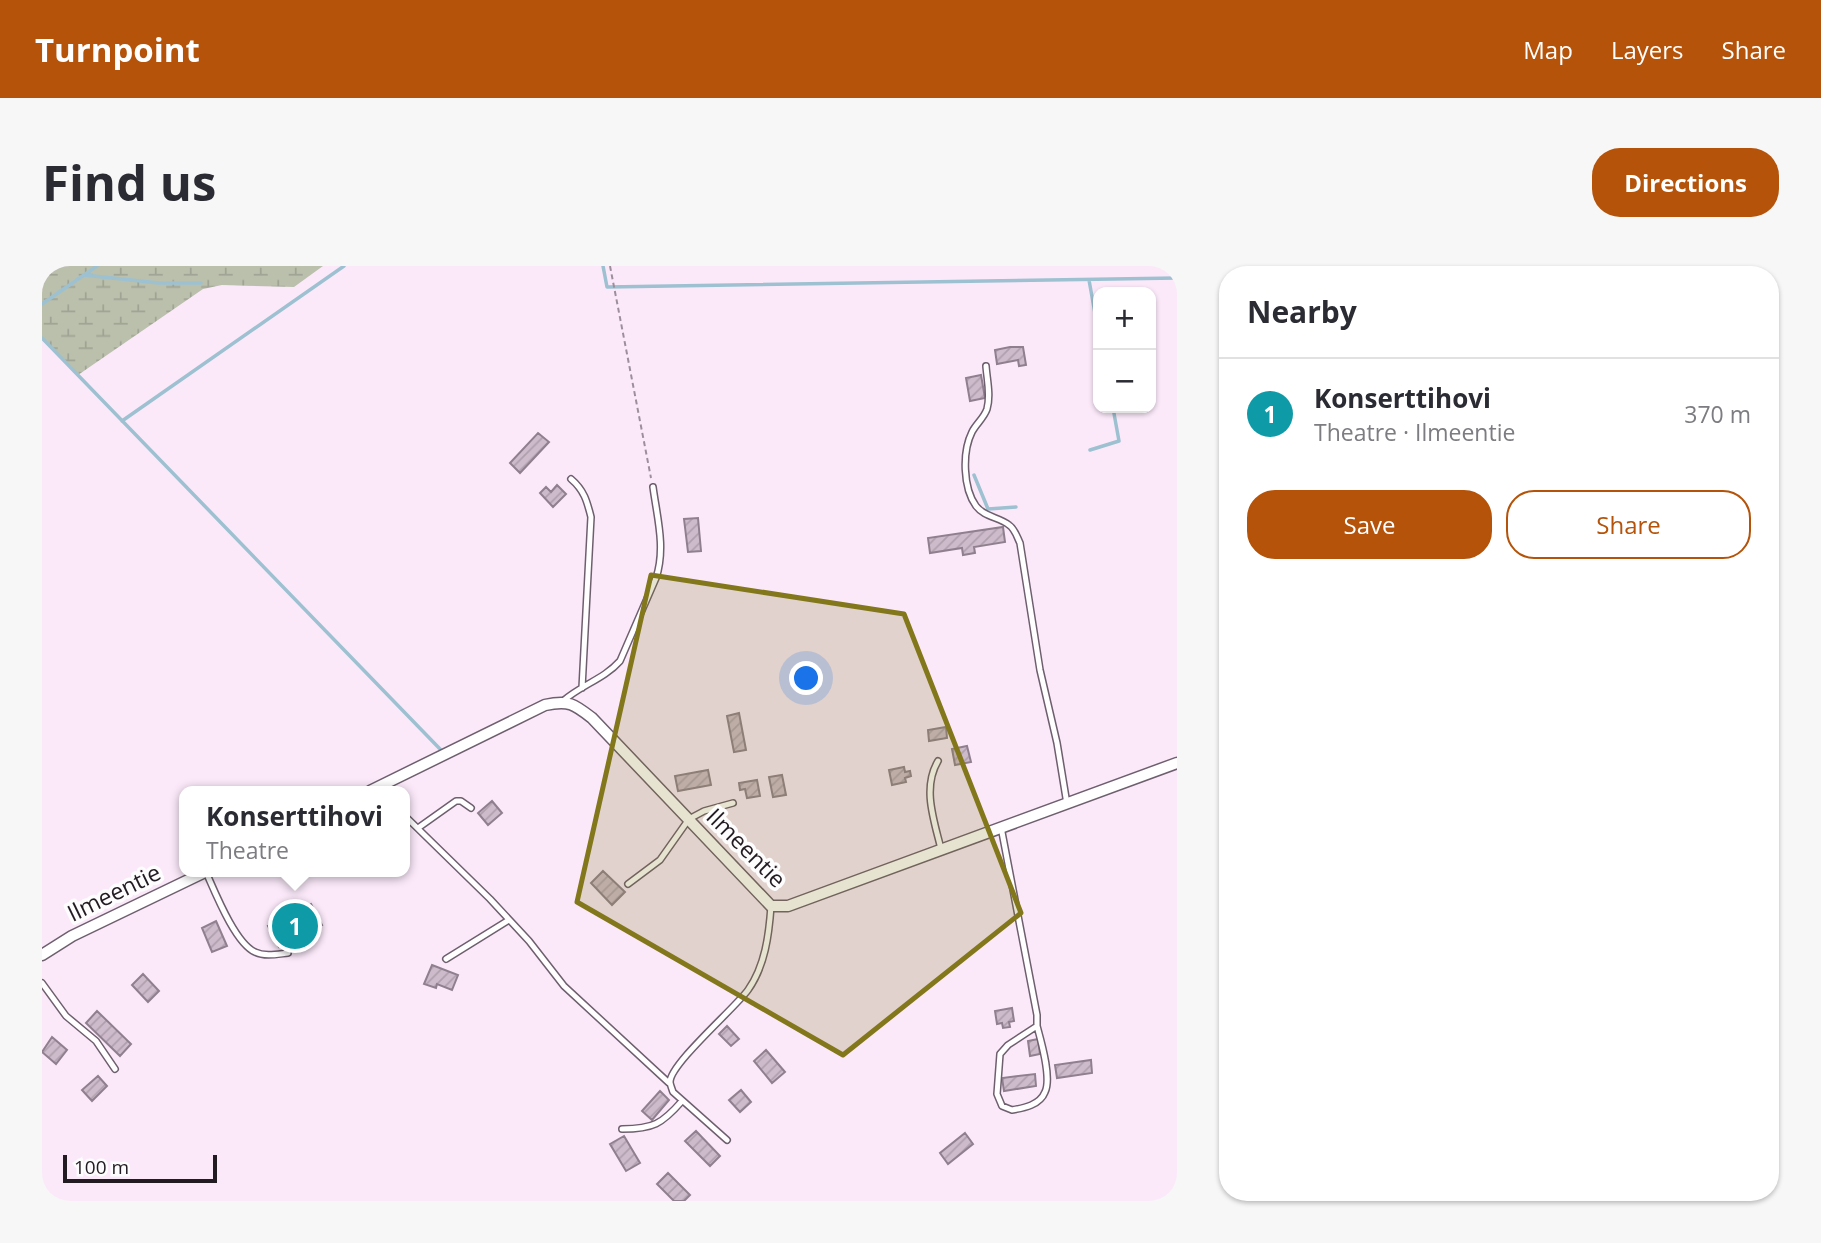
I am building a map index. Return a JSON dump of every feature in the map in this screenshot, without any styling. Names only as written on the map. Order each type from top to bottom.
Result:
[{"type":"street","name":"Ilmeentie","points":[[563,701],[577,706],[592,718],[771,906],[788,906],[1177,763]]},
{"type":"street","points":[[386,786],[545,705],[563,701]]},
{"type":"street","name":"Ilmeentie","points":[[44,950],[196,877]]},
{"type":"lane","points":[[986,366],[989,397],[986,411],[971,433],[966,450],[969,491],[977,508],[1012,527],[1020,543],[1040,670],[1057,743],[1066,804]]},
{"type":"lane","points":[[571,479],[580,487],[591,517],[582,688]]},
{"type":"lane","points":[[563,701],[611,671],[620,661],[656,578],[662,551],[653,487]]},
{"type":"lane","points":[[938,761],[931,773],[929,790],[941,849]]},
{"type":"lane","points":[[418,828],[456,801],[461,801],[471,808]]},
{"type":"lane","points":[[628,884],[660,860],[689,820],[704,811],[733,803]]},
{"type":"lane","points":[[410,821],[509,920],[565,986],[669,1083],[682,1101],[727,1140]]},
{"type":"lane","points":[[1001,827],[1035,1001],[1047,1081],[1045,1093],[1037,1102],[1012,1111],[1002,1105],[997,1094],[1000,1055],[1008,1045],[1037,1026]]},
{"type":"lane","points":[[209,877],[243,943],[256,953],[288,953]]},
{"type":"lane","points":[[669,1083],[671,1076],[693,1048],[748,989],[760,966],[769,933],[771,906]]},
{"type":"lane","points":[[446,958],[509,920]]},
{"type":"lane","points":[[42,983],[66,1016],[96,1041],[115,1069]]},
{"type":"lane","points":[[622,1129],[643,1129],[659,1124],[682,1101]]},
{"type":"path","points":[[610,266],[653,487]]},
{"type":"highlighted area","points":[[651,575],[904,614],[1021,913],[843,1055],[577,902]]},
{"type":"green space","points":[[42,266],[323,266],[294,287],[222,285],[203,289],[78,375],[42,338]]},
{"type":"building","points":[[1023,347],[1026,365],[1019,366],[1018,360],[997,364],[995,350]]},
{"type":"building","points":[[981,375],[985,398],[970,401],[966,378]]},
{"type":"building","points":[[538,433],[549,442],[520,473],[510,463]]},
{"type":"building","points":[[557,485],[566,494],[553,507],[540,493],[546,487],[551,492]]},
{"type":"building","points":[[698,518],[701,551],[688,552],[684,519]]},
{"type":"building","points":[[1003,527],[1005,542],[974,547],[975,553],[963,555],[962,548],[930,553],[928,538]]},
{"type":"building","points":[[739,713],[746,750],[734,752],[727,716]]},
{"type":"building","points":[[946,727],[947,738],[929,741],[928,730]]},
{"type":"building","points":[[967,746],[971,762],[955,765],[952,749]]},
{"type":"building","points":[[904,767],[905,772],[910,771],[911,776],[905,778],[906,782],[892,785],[889,770]]},
{"type":"building","points":[[708,770],[711,785],[678,791],[675,776]]},
{"type":"building","points":[[782,775],[786,795],[773,797],[769,777]]},
{"type":"building","points":[[757,780],[760,796],[747,798],[745,789],[740,790],[739,783]]},
{"type":"building","points":[[492,801],[502,813],[488,825],[478,813]]},
{"type":"building","points":[[603,871],[625,892],[612,905],[591,883]]},
{"type":"building","points":[[311,904],[322,925],[279,947],[268,926]]},
{"type":"building","points":[[216,921],[227,946],[212,952],[202,928]]},
{"type":"building","points":[[432,965],[458,975],[452,990],[437,984],[436,988],[424,984]]},
{"type":"building","points":[[143,974],[159,991],[148,1002],[132,985]]},
{"type":"building","points":[[1012,1008],[1014,1021],[1009,1022],[1010,1027],[1003,1028],[1002,1023],[997,1024],[995,1011]]},
{"type":"building","points":[[97,1011],[131,1044],[120,1056],[86,1023]]},
{"type":"building","points":[[727,1026],[739,1039],[731,1046],[719,1034]]},
{"type":"building","points":[[52,1037],[67,1050],[56,1064],[42,1052]]},
{"type":"building","points":[[1038,1039],[1040,1054],[1030,1056],[1028,1041]]},
{"type":"building","points":[[766,1050],[785,1072],[772,1083],[754,1061]]},
{"type":"building","points":[[1091,1060],[1092,1073],[1057,1078],[1055,1065]]},
{"type":"building","points":[[1035,1074],[1036,1086],[1004,1091],[1002,1078]]},
{"type":"building","points":[[98,1076],[107,1086],[92,1101],[82,1090]]},
{"type":"building","points":[[741,1090],[751,1102],[740,1112],[729,1100]]},
{"type":"building","points":[[660,1091],[669,1100],[652,1120],[642,1111]]},
{"type":"building","points":[[696,1131],[720,1156],[710,1166],[685,1141]]},
{"type":"building","points":[[965,1133],[973,1144],[948,1164],[940,1153]]},
{"type":"building","points":[[624,1136],[640,1163],[626,1171],[610,1144]]},
{"type":"building","points":[[668,1173],[690,1195],[684,1201],[674,1201],[657,1184]]},
{"type":"waterway","points":[[42,304],[97,266]]},
{"type":"waterway","points":[[122,421],[344,266]]},
{"type":"waterway","points":[[603,266],[607,287],[1177,278]]},
{"type":"waterway","points":[[84,275],[159,283],[201,283]]},
{"type":"waterway","points":[[1089,280],[1093,302]]},
{"type":"waterway","points":[[42,338],[440,749]]},
{"type":"waterway","points":[[1090,450],[1119,441],[1114,413]]},
{"type":"waterway","points":[[974,475],[988,509],[1016,507]]},
{"type":"place","name":"Konserttihovi","points":[[295,926]]}]
